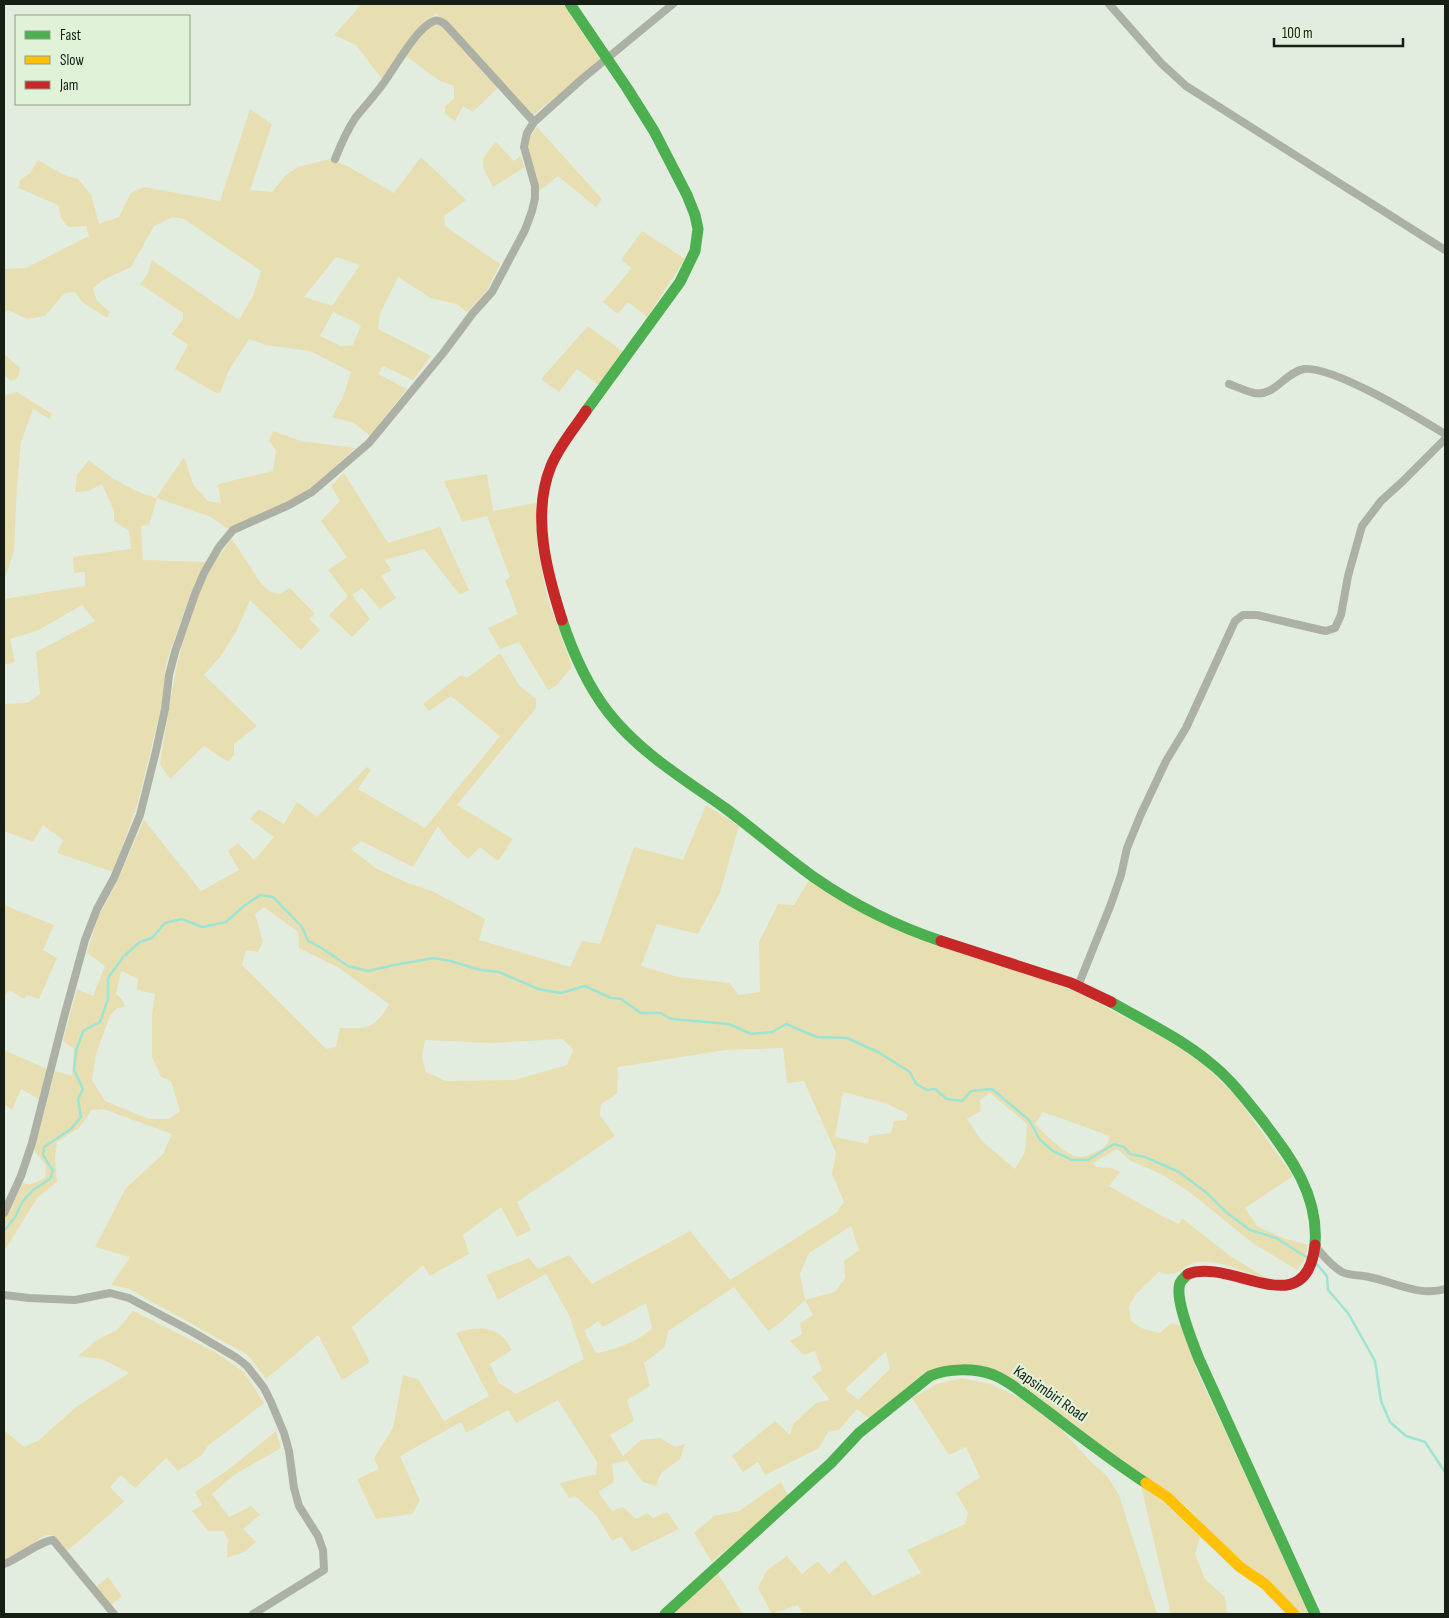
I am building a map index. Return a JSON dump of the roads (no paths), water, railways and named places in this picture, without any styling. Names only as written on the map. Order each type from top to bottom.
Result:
[{"type":"street","points":[[570,4],[608,58],[649,122],[692,206],[698,229],[694,256],[675,290],[582,418],[550,469],[543,502],[543,536],[548,569],[563,621],[582,670],[598,700],[634,742],[830,888],[899,925],[932,938],[1078,986],[1119,1007],[1192,1049],[1212,1064],[1230,1080],[1261,1119],[1297,1170],[1312,1201],[1315,1223],[1312,1254],[1305,1275],[1293,1282],[1266,1286],[1209,1270],[1198,1270],[1182,1278],[1179,1284],[1179,1293],[1194,1347],[1214,1396],[1315,1614]]},
{"type":"street","points":[[4,1213],[21,1176],[32,1143],[85,940],[97,909],[114,878],[140,815],[156,751],[175,652],[204,573],[219,547],[233,530],[312,492],[369,444],[444,352],[473,312],[492,292],[525,230],[535,198],[535,186],[524,147],[527,133],[534,122],[582,79],[673,4]]},
{"type":"street","points":[[1109,4],[1161,63],[1186,86],[1445,250]]},
{"type":"street","points":[[335,159],[344,138],[356,118],[384,83],[405,50],[435,20],[445,24],[534,122]]},
{"type":"street","points":[[1229,384],[1255,393],[1264,393],[1278,386],[1296,371],[1306,369],[1320,370],[1372,393],[1445,434]]},
{"type":"street","points":[[1078,986],[1111,904],[1121,875],[1127,848],[1141,814],[1166,761],[1186,728],[1235,621],[1243,615],[1257,615],[1326,631],[1335,628],[1341,615],[1348,576],[1362,526],[1381,501],[1445,439]]},
{"type":"street","points":[[1312,1254],[1331,1263],[1344,1273],[1368,1276],[1427,1292],[1445,1289]]},
{"type":"street","points":[[4,1295],[75,1300],[110,1293],[129,1298],[191,1331],[247,1366],[264,1388],[271,1402],[289,1451],[294,1488],[299,1506],[318,1536],[324,1559],[324,1570],[253,1614]]},
{"type":"street","name":"Kapsimbiri Road","points":[[665,1614],[831,1463],[859,1433],[897,1401],[934,1374],[951,1370],[967,1370],[993,1375],[1015,1387],[1122,1468],[1167,1497],[1240,1567],[1265,1584],[1294,1614]]},
{"type":"street","points":[[4,1564],[27,1553],[43,1542],[52,1540],[114,1614]]},
{"type":"waterway","points":[[4,1231],[15,1217],[23,1201],[33,1190],[50,1179],[53,1171],[43,1155],[44,1147],[71,1129],[81,1117],[78,1099],[83,1089],[74,1070],[76,1051],[83,1031],[100,1022],[108,999],[108,978],[123,957],[140,942],[152,938],[165,923],[182,919],[202,927],[226,922],[260,895],[273,897],[302,927],[308,941],[348,966],[368,971],[434,958],[481,970],[499,972],[538,989],[561,993],[585,986],[611,998],[621,999],[641,1013],[661,1013],[671,1019],[729,1024],[751,1034],[772,1032],[786,1024],[817,1037],[847,1038],[878,1052],[910,1072],[916,1084],[927,1090],[935,1089],[947,1099],[962,1101],[971,1091],[992,1089],[1029,1120],[1040,1140],[1053,1151],[1072,1160],[1088,1160],[1114,1144],[1124,1147],[1130,1154],[1145,1157],[1179,1172],[1250,1230],[1276,1238],[1308,1258]]},
{"type":"waterway","points":[[1315,1262],[1327,1276],[1328,1290],[1348,1313],[1375,1361],[1381,1401],[1390,1422],[1406,1436],[1425,1442],[1445,1472]]}]
